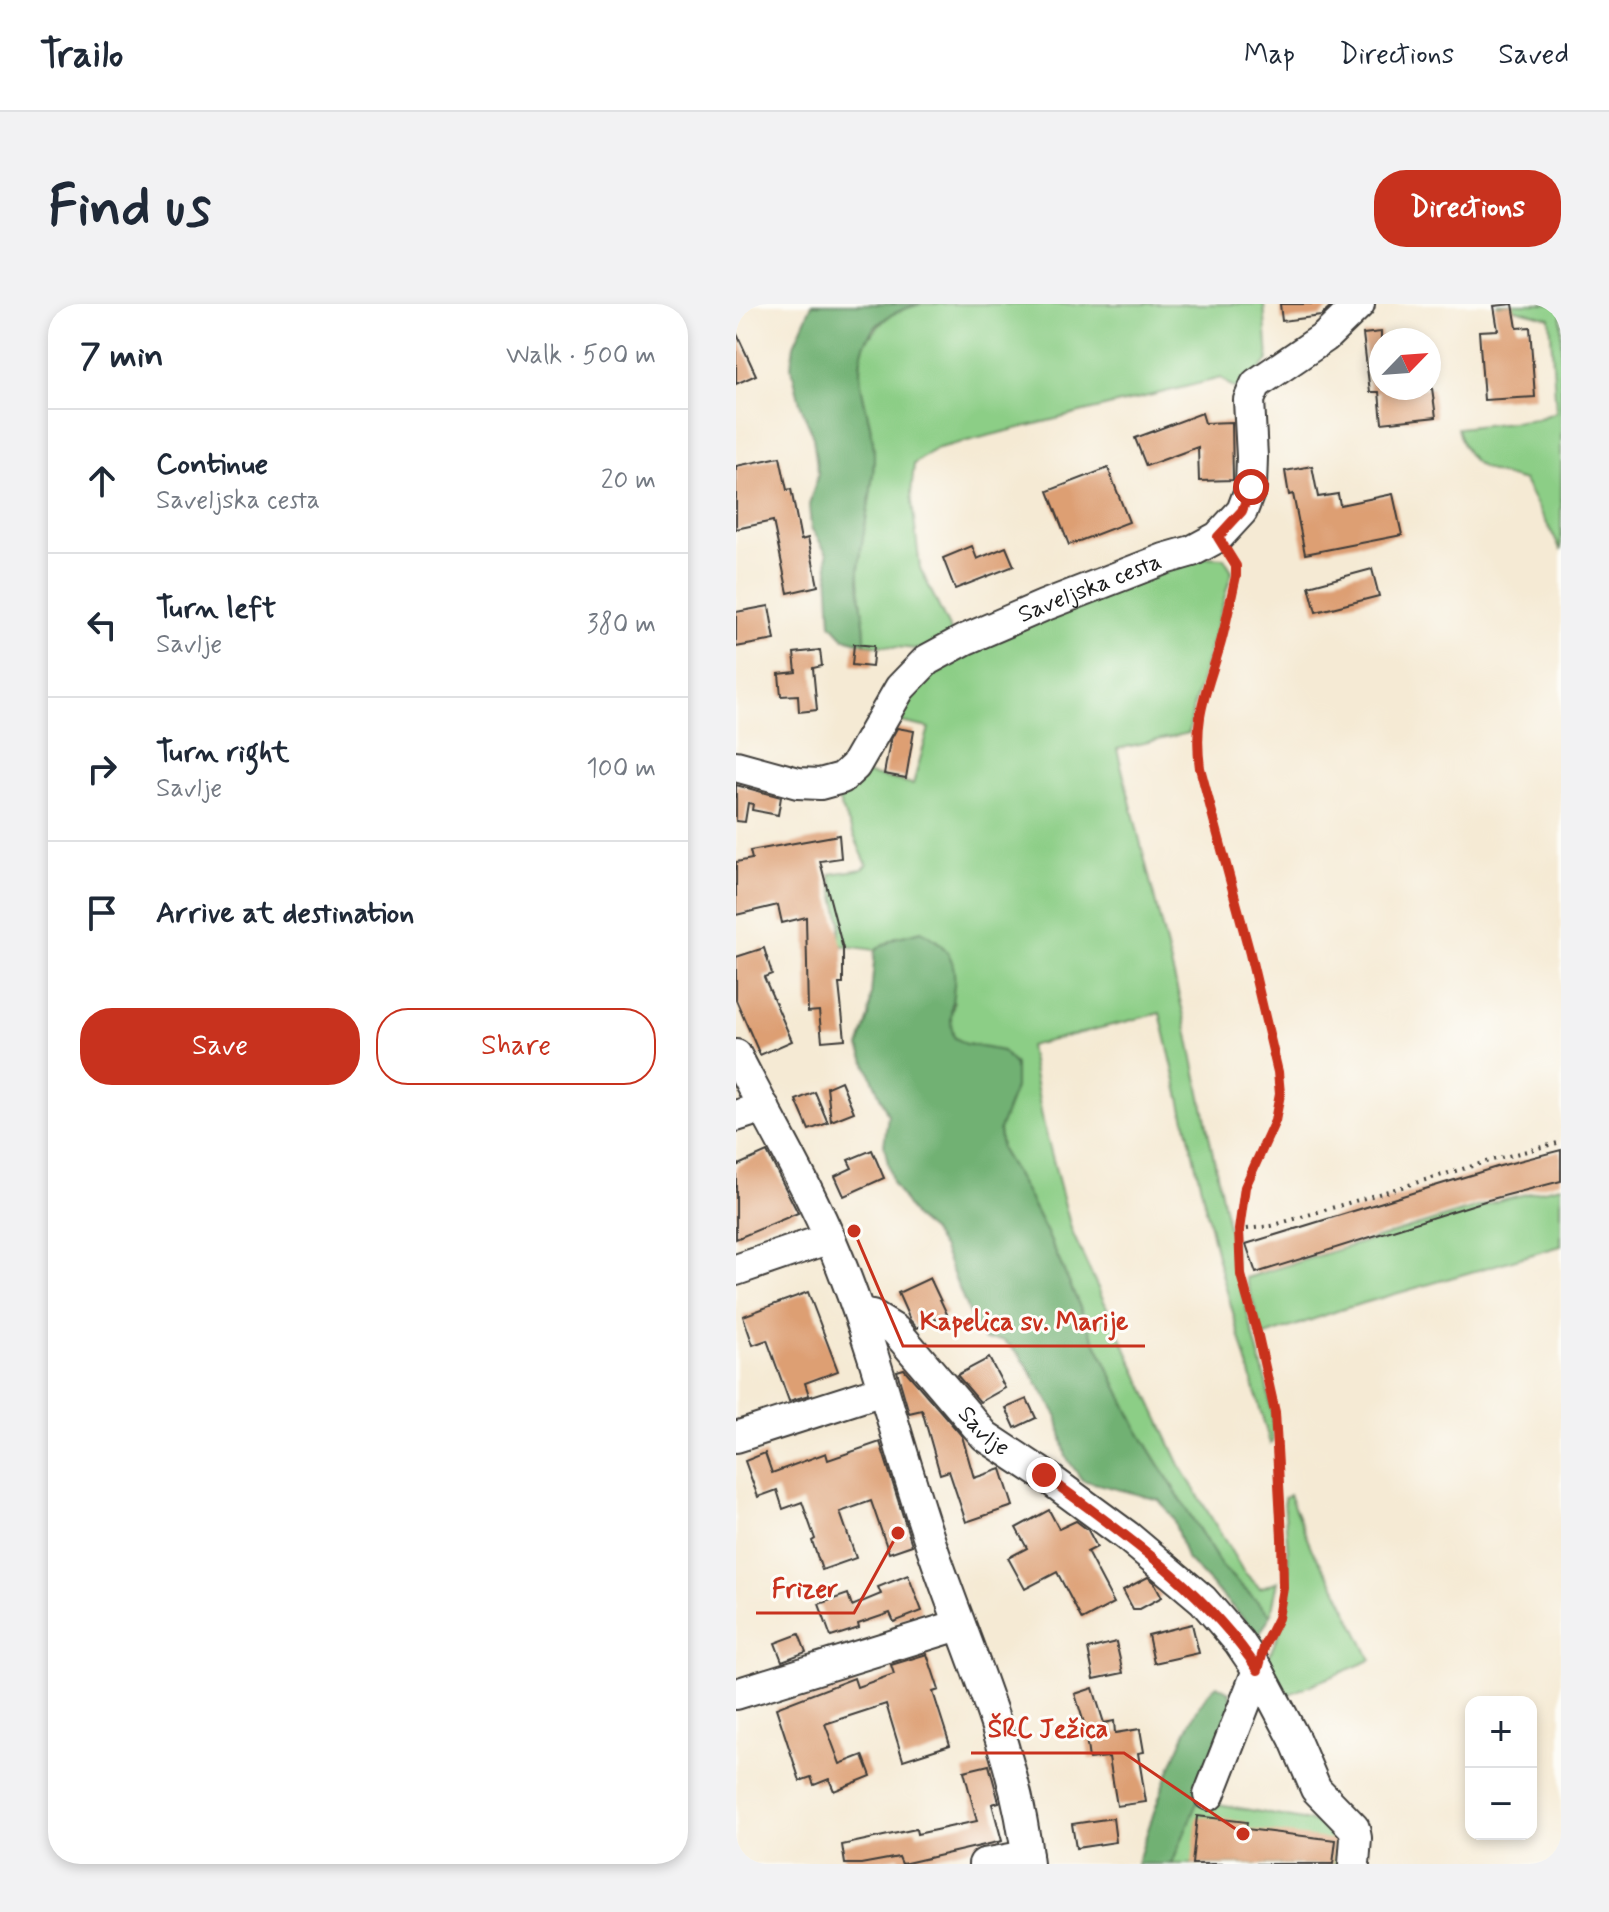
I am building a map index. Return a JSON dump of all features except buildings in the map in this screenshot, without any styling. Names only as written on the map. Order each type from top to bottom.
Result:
[{"type":"street","name":"Saveljska cesta","points":[[736,766],[798,783],[820,784],[842,778],[855,766],[900,688],[927,660],[964,640],[1043,606],[1192,551],[1218,537],[1242,511],[1251,487],[1249,400],[1256,384],[1325,337],[1359,304]]},
{"type":"street","points":[[736,1055],[750,1112],[799,1170],[860,1314],[959,1625],[1010,1769],[1027,1860],[984,1864]]},
{"type":"street","points":[[736,1270],[830,1238]]},
{"type":"street","name":"Savlje","points":[[860,1314],[872,1316],[895,1330],[985,1436],[1127,1536],[1203,1600],[1258,1670],[1294,1738],[1316,1789],[1354,1828],[1354,1864]]},
{"type":"street","points":[[736,1437],[883,1390]]},
{"type":"street","points":[[736,1694],[959,1625]]},
{"type":"street","points":[[1209,1795],[1258,1670]]},
{"type":"path","points":[[1218,537],[1236,566],[1236,576],[1222,640],[1199,712],[1196,739],[1200,768],[1278,1072],[1280,1094],[1275,1121],[1245,1187],[1239,1230],[1241,1275],[1275,1412],[1282,1538],[1283,1588],[1278,1618],[1265,1644],[1258,1670]]},
{"type":"path","points":[[1239,1230],[1271,1226],[1561,1142]]},
{"type":"green space","points":[[812,304],[921,304],[895,313],[873,329],[861,360],[861,387],[874,455],[859,571],[865,644],[844,638],[831,624],[827,553],[811,528],[809,505],[818,474],[813,437],[791,366],[794,345]]},
{"type":"green space","points":[[921,304],[1264,304],[1268,360],[1246,386],[1233,388],[1221,378],[935,449],[914,464],[911,494],[920,568],[953,636],[927,650],[865,644],[859,571],[874,455],[861,387],[861,360],[866,342],[885,320],[901,310]]},
{"type":"green space","points":[[1496,304],[1561,304],[1561,550],[1524,481],[1480,466],[1466,452],[1457,428],[1537,419],[1556,412],[1550,318]]},
{"type":"green space","points":[[1206,557],[1224,558],[1232,571],[1193,708],[1189,733],[1117,749],[1185,1020],[1229,1231],[1233,1232],[1236,1271],[1272,1414],[1273,1442],[1270,1444],[1217,1256],[1160,1013],[1029,1046],[1043,1122],[1072,1232],[1180,1465],[1243,1571],[1260,1588],[1278,1581],[1271,1615],[1222,1567],[1138,1430],[1046,1231],[1001,1150],[979,1046],[966,1044],[954,1037],[949,1022],[954,1003],[897,937],[875,950],[838,945],[841,922],[830,874],[863,869],[867,865],[836,795],[860,772],[913,784],[929,728],[896,721],[906,696],[961,647]]},
{"type":"green space","points":[[921,931],[939,943],[954,967],[951,1022],[954,1037],[966,1044],[1002,1051],[1015,1065],[1015,1088],[999,1130],[1001,1150],[1046,1231],[1138,1430],[1222,1567],[1271,1615],[1259,1635],[1186,1558],[1173,1518],[1159,1500],[1082,1480],[1066,1457],[1057,1415],[1020,1355],[1003,1340],[985,1340],[975,1328],[943,1249],[931,1231],[914,1217],[892,1182],[884,1145],[888,1115],[859,1047],[869,1017],[875,950],[898,937]]},
{"type":"green space","points":[[1561,1186],[1561,1246],[1340,1310],[1263,1337],[1246,1278],[1504,1199]]},
{"type":"green space","points":[[1289,1495],[1312,1550],[1336,1587],[1371,1660],[1289,1694],[1297,1723],[1272,1687],[1266,1669],[1283,1623],[1287,1602],[1284,1498]]},
{"type":"green space","points":[[1217,1685],[1229,1692],[1235,1709],[1172,1864],[1137,1864],[1182,1740],[1206,1697]]},
{"type":"green space","points":[[1197,1800],[1345,1828],[1349,1864],[1172,1864]]},
{"type":"place","name":"Kapelica sv. Marije","points":[[854,1231]]},
{"type":"place","name":"Frizer","points":[[898,1533]]},
{"type":"place","name":"ŠRC Ježica","points":[[1243,1834]]},
{"type":"route","points":[[1044,1475],[1127,1536],[1203,1600],[1258,1670],[1265,1644],[1278,1618],[1283,1588],[1282,1538],[1275,1412],[1241,1275],[1239,1230],[1245,1187],[1275,1121],[1280,1094],[1278,1072],[1200,768],[1196,739],[1199,712],[1222,640],[1236,576],[1236,566],[1218,537],[1242,511],[1251,487]]}]
